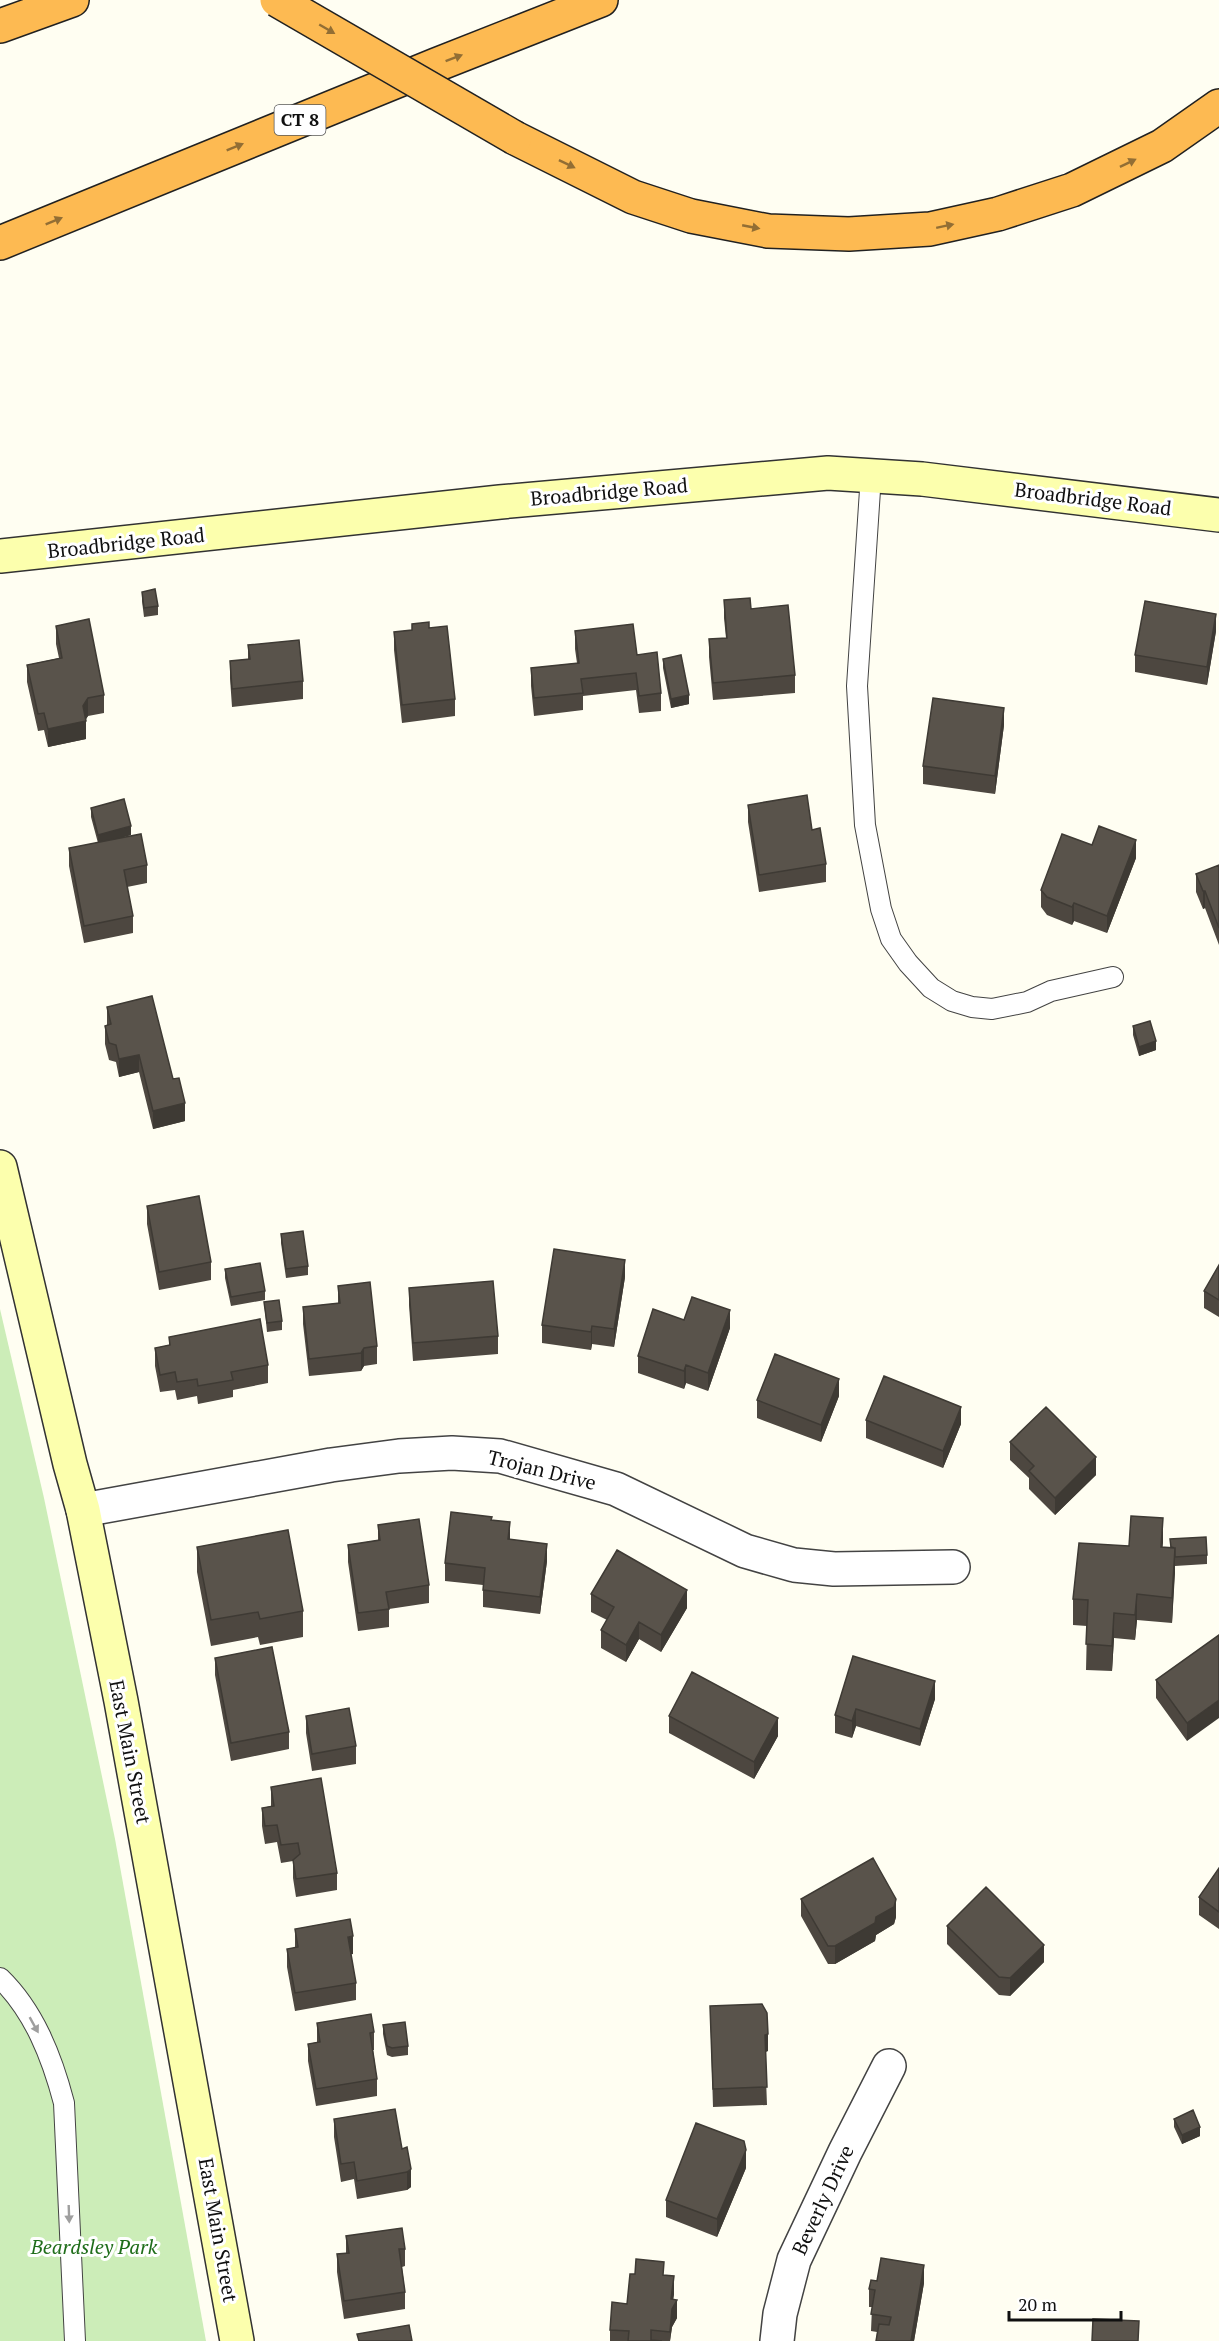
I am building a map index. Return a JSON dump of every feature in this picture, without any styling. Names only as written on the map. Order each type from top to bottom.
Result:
[{"type":"highway","points":[[0,26],[72,0]]},
{"type":"highway","points":[[277,0],[515,138],[633,197],[692,216],[768,231],[849,234],[930,229],[998,214],[1071,190],[1162,146],[1219,106]]},
{"type":"highway","name":"CT 8","points":[[0,243],[601,0]]},
{"type":"main road","name":"Broadbridge Road","points":[[0,556],[524,500],[828,473],[922,479],[1219,514]]},
{"type":"main road","name":"East Main Street","points":[[0,1167],[70,1464],[83,1509],[121,1701],[237,2341]]},
{"type":"street","name":"Trojan Drive","points":[[83,1509],[319,1467],[399,1456],[452,1453],[500,1456],[616,1489],[745,1551],[794,1565],[834,1569],[953,1567]]},
{"type":"street","name":"Beverly Drive","points":[[777,2341],[780,2314],[794,2260],[845,2152],[890,2066]]},
{"type":"lane","points":[[871,475],[856,686],[865,825],[880,909],[891,939],[908,963],[931,988],[952,1000],[972,1007],[993,1009],[1027,1002],[1051,991],[1113,978]]},
{"type":"lane","points":[[0,1978],[33,2022],[55,2067],[64,2103],[75,2341]]},
{"type":"green space","name":"Beardsley Park","points":[[0,1309],[44,1498],[115,1839],[206,2341],[0,2341]]},
{"type":"building","points":[[155,589],[158,606],[144,608],[142,592]]},
{"type":"building","points":[[750,598],[751,609],[788,605],[795,675],[713,683],[709,639],[727,638],[724,600]]},
{"type":"building","points":[[1145,601],[1216,614],[1207,667],[1135,655]]},
{"type":"building","points":[[89,619],[104,695],[88,698],[83,706],[86,721],[48,729],[44,713],[38,714],[27,665],[62,658],[56,626]]},
{"type":"building","points":[[429,622],[429,628],[447,626],[455,699],[402,705],[394,632],[412,630],[412,624]]},
{"type":"building","points":[[633,624],[637,655],[657,652],[661,693],[639,696],[636,673],[581,679],[583,693],[534,698],[531,668],[579,663],[575,631]]},
{"type":"building","points":[[299,640],[303,681],[232,689],[230,661],[250,659],[248,645]]},
{"type":"building","points":[[681,655],[689,695],[671,699],[663,659]]},
{"type":"building","points":[[933,698],[1004,708],[995,776],[923,766]]},
{"type":"building","points":[[807,795],[812,830],[820,828],[826,864],[759,875],[748,805]]},
{"type":"building","points":[[124,799],[131,826],[98,835],[91,808]]},
{"type":"building","points":[[1099,826],[1136,840],[1107,916],[1074,903],[1072,907],[1047,897],[1041,890],[1062,834],[1092,845]]},
{"type":"building","points":[[141,834],[147,865],[124,870],[133,916],[84,926],[69,848]]},
{"type":"building","points":[[1219,865],[1219,928],[1196,874]]},
{"type":"building","points":[[152,996],[173,1079],[179,1078],[185,1103],[153,1111],[139,1055],[119,1059],[116,1045],[109,1043],[105,1026],[111,1024],[107,1007]]},
{"type":"building","points":[[1150,1021],[1156,1041],[1139,1047],[1133,1026]]},
{"type":"building","points":[[199,1196],[211,1262],[159,1272],[147,1206]]},
{"type":"building","points":[[303,1231],[308,1266],[286,1269],[281,1234]]},
{"type":"building","points":[[554,1249],[625,1260],[614,1329],[592,1326],[591,1332],[542,1325]]},
{"type":"building","points":[[260,1263],[265,1291],[231,1297],[225,1269]]},
{"type":"building","points":[[1219,1265],[1219,1300],[1204,1291]]},
{"type":"building","points":[[493,1281],[498,1336],[413,1343],[409,1288]]},
{"type":"building","points":[[370,1282],[377,1346],[364,1348],[361,1353],[309,1359],[303,1307],[340,1303],[338,1286]]},
{"type":"building","points":[[692,1297],[730,1310],[708,1373],[686,1365],[684,1371],[638,1356],[653,1309],[684,1320]]},
{"type":"building","points":[[279,1300],[282,1321],[267,1323],[264,1302]]},
{"type":"building","points":[[260,1319],[268,1365],[231,1372],[233,1380],[198,1386],[197,1379],[177,1382],[175,1372],[160,1375],[155,1348],[170,1345],[169,1337]]},
{"type":"building","points":[[775,1354],[839,1379],[821,1425],[757,1400]]},
{"type":"building","points":[[884,1376],[961,1407],[943,1451],[866,1420]]},
{"type":"building","points":[[1046,1407],[1096,1457],[1055,1498],[1029,1471],[1034,1466],[1010,1442]]},
{"type":"building","points":[[451,1512],[492,1517],[491,1520],[510,1522],[508,1539],[547,1544],[540,1597],[483,1590],[485,1568],[445,1563]]},
{"type":"building","points":[[1131,1516],[1163,1518],[1161,1547],[1175,1548],[1172,1598],[1137,1594],[1135,1615],[1114,1613],[1112,1646],[1086,1644],[1088,1600],[1073,1599],[1079,1543],[1129,1546]]},
{"type":"building","points":[[419,1519],[429,1585],[386,1592],[389,1609],[358,1613],[348,1545],[380,1540],[378,1525]]},
{"type":"building","points":[[288,1530],[303,1611],[260,1619],[258,1612],[211,1620],[197,1547]]},
{"type":"building","points":[[1206,1537],[1207,1555],[1175,1557],[1175,1548],[1171,1547],[1170,1539]]},
{"type":"building","points":[[617,1550],[687,1590],[661,1635],[639,1622],[626,1645],[601,1630],[614,1607],[591,1594]]},
{"type":"building","points":[[1219,1635],[1219,1700],[1187,1723],[1156,1680]]},
{"type":"building","points":[[272,1647],[289,1732],[231,1743],[215,1658]]},
{"type":"building","points":[[853,1656],[935,1681],[920,1729],[856,1709],[852,1721],[835,1715]]},
{"type":"building","points":[[692,1672],[778,1718],[754,1762],[669,1716]]},
{"type":"building","points":[[349,1708],[356,1746],[312,1754],[306,1716]]},
{"type":"building","points":[[321,1778],[337,1873],[296,1879],[293,1860],[300,1854],[298,1843],[281,1845],[277,1825],[265,1826],[262,1808],[274,1806],[271,1787]]},
{"type":"building","points":[[873,1858],[896,1899],[894,1907],[876,1917],[875,1923],[835,1946],[828,1946],[801,1899]]},
{"type":"building","points":[[1219,1868],[1219,1912],[1199,1897]]},
{"type":"building","points":[[986,1887],[1044,1945],[1010,1978],[999,1977],[947,1926]]},
{"type":"building","points":[[350,1919],[353,1936],[348,1937],[356,1983],[295,1993],[287,1949],[298,1947],[295,1929]]},
{"type":"building","points":[[762,2004],[767,2013],[768,2034],[765,2035],[767,2087],[713,2089],[710,2006]]},
{"type":"building","points":[[371,2014],[374,2032],[370,2033],[377,2079],[316,2089],[308,2044],[320,2042],[317,2023]]},
{"type":"building","points":[[405,2022],[408,2046],[392,2048],[387,2046],[383,2025]]},
{"type":"building","points":[[395,2109],[402,2149],[407,2147],[411,2169],[407,2172],[357,2181],[354,2162],[341,2164],[334,2119]]},
{"type":"building","points":[[1193,2110],[1200,2127],[1182,2135],[1174,2119]]},
{"type":"building","points":[[696,2123],[744,2141],[746,2150],[717,2219],[666,2200]]},
{"type":"building","points":[[402,2228],[405,2249],[399,2249],[405,2292],[344,2301],[337,2254],[349,2253],[346,2236]]},
{"type":"building","points":[[881,2258],[924,2265],[911,2341],[876,2341],[879,2324],[889,2325],[891,2317],[871,2314],[875,2290],[869,2289],[871,2280],[877,2281]]},
{"type":"building","points":[[636,2259],[664,2262],[663,2275],[674,2276],[671,2299],[677,2300],[672,2309],[670,2332],[651,2330],[651,2340],[662,2341],[628,2341],[629,2331],[610,2330],[612,2302],[627,2304],[630,2274],[635,2274]]},
{"type":"building","points":[[1093,2319],[1139,2321],[1138,2341],[1092,2341]]},
{"type":"building","points":[[409,2325],[412,2341],[359,2341],[357,2334]]}]
